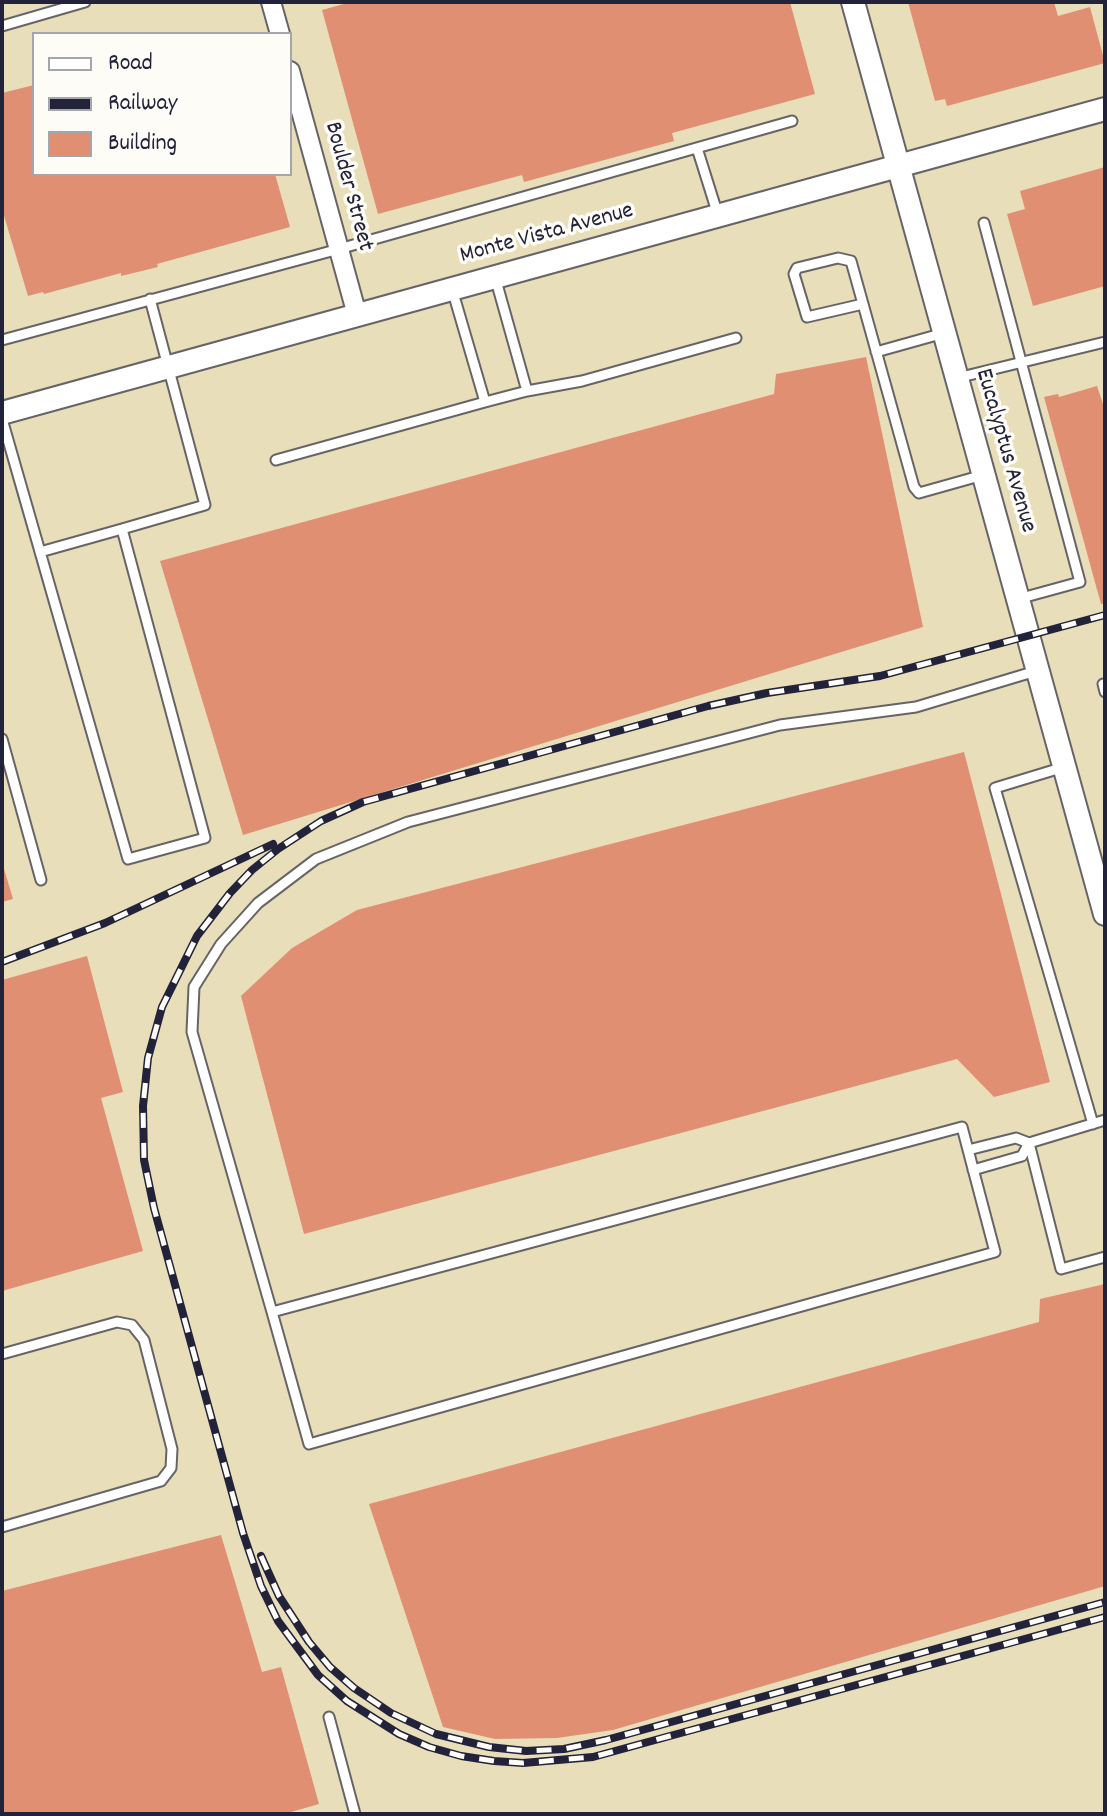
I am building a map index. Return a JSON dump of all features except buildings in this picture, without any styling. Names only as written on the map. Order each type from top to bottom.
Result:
[{"type":"street","points":[[271,2],[279,32]]},
{"type":"street","name":"Eucalyptus Avenue","points":[[853,2],[1064,767],[1100,875],[1105,914]]},
{"type":"street","name":"Boulder Street","points":[[292,78],[357,315]]},
{"type":"street","name":"Monte Vista Avenue","points":[[2,413],[1105,109]]},
{"type":"lane","points":[[2,26],[85,2]]},
{"type":"lane","points":[[2,340],[792,121]]},
{"type":"lane","points":[[697,148],[718,215]]},
{"type":"lane","points":[[984,223],[1080,582],[1018,599]]},
{"type":"lane","points":[[863,304],[807,317],[794,274],[797,268],[838,258],[851,261],[863,304],[876,352],[914,487],[919,493],[983,475]]},
{"type":"lane","points":[[495,277],[527,391]]},
{"type":"lane","points":[[452,289],[485,402]]},
{"type":"lane","points":[[40,552],[205,505],[150,299]]},
{"type":"lane","points":[[876,352],[944,333]]},
{"type":"lane","points":[[276,460],[485,402],[582,381],[736,338]]},
{"type":"lane","points":[[957,378],[1105,342]]},
{"type":"lane","points":[[2,419],[128,859],[205,838],[122,529]]},
{"type":"lane","points":[[272,1312],[962,1127],[995,1252],[309,1444],[192,1032],[194,987],[221,944],[258,903],[316,859],[408,822],[780,725],[916,707],[1038,670]]},
{"type":"lane","points":[[2,739],[41,880]]},
{"type":"lane","points":[[1064,767],[995,788],[1093,1124]]},
{"type":"lane","points":[[968,1150],[1016,1138],[1029,1143],[1105,1120]]},
{"type":"lane","points":[[973,1170],[1022,1156],[1029,1143]]},
{"type":"lane","points":[[1029,1143],[1061,1269],[1105,1257]]},
{"type":"lane","points":[[2,1354],[117,1322],[132,1325],[144,1340],[172,1458],[167,1476],[161,1481],[2,1527]]},
{"type":"lane","points":[[329,1717],[355,1814]]},
{"type":"railway","points":[[1105,615],[880,676],[767,693],[708,706],[363,802],[321,821],[252,870],[197,936],[162,1007],[148,1058],[143,1106],[144,1160],[154,1208],[243,1533],[261,1586],[278,1621],[318,1675],[347,1701],[399,1734],[429,1747],[494,1761],[523,1763],[593,1757],[1105,1617]]},
{"type":"railway","points":[[2,962],[105,923],[273,844]]},
{"type":"railway","points":[[261,1556],[279,1596],[309,1642],[330,1667],[354,1688],[391,1713],[436,1734],[489,1747],[526,1751],[564,1749],[606,1740],[1105,1602]]}]
